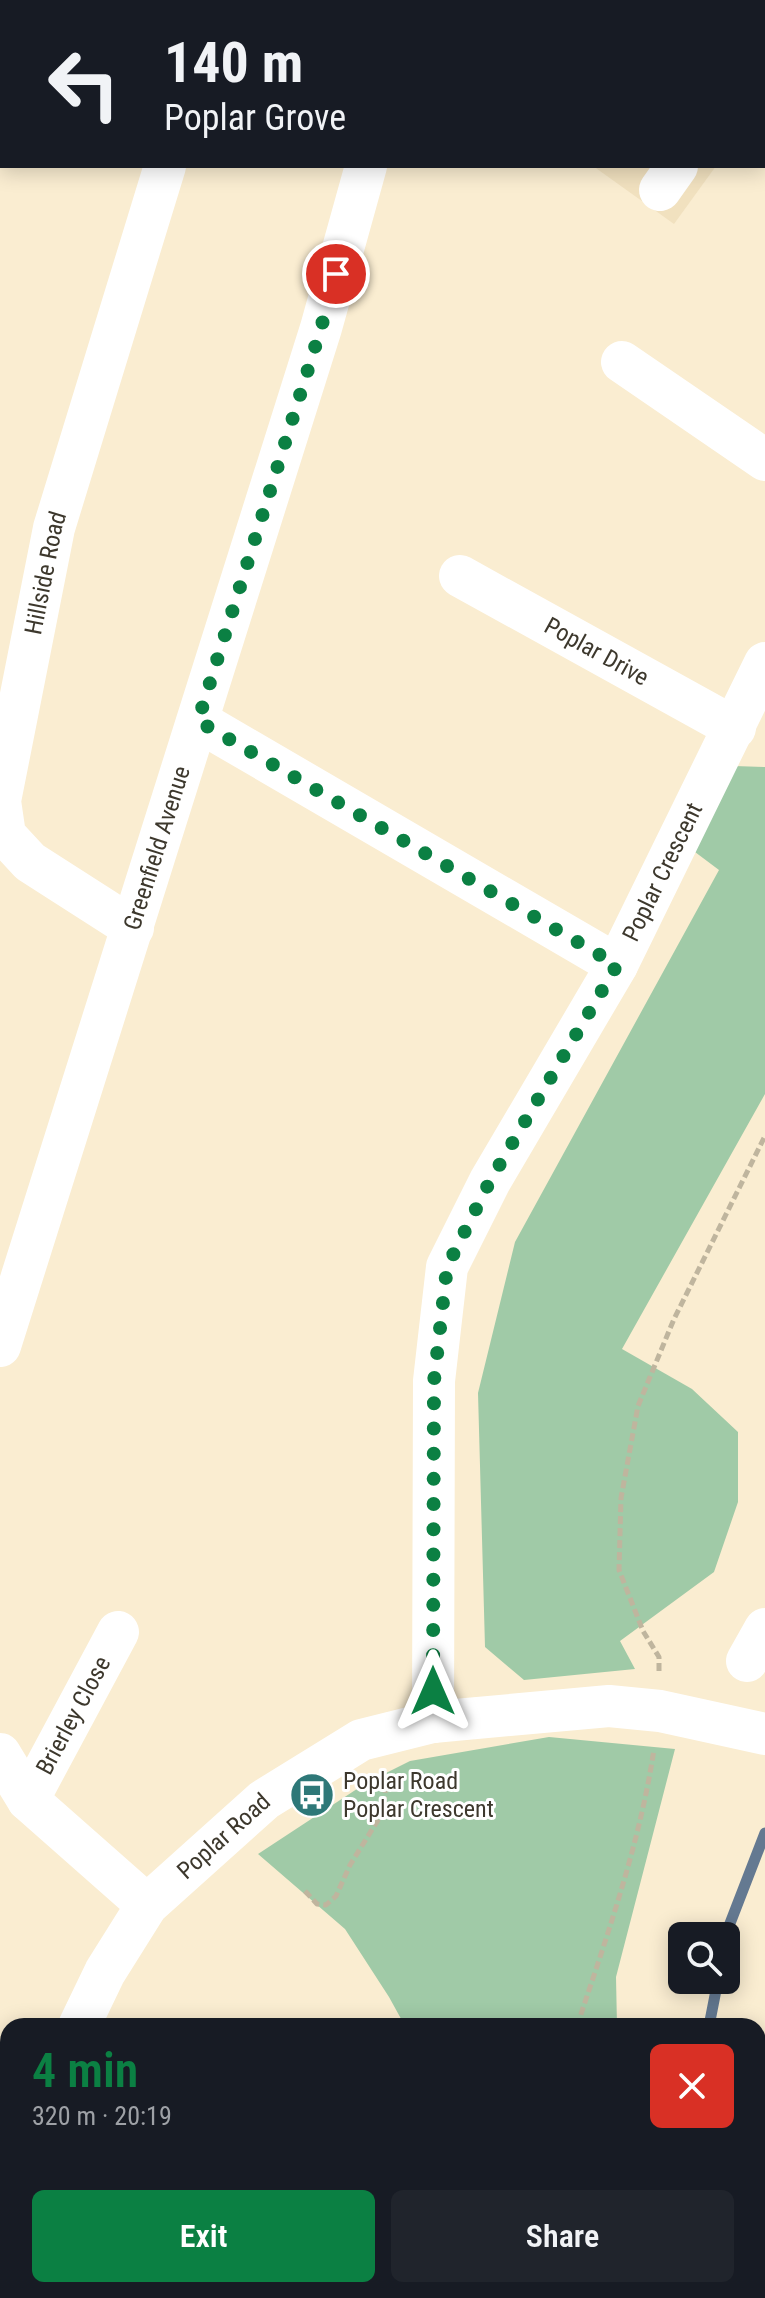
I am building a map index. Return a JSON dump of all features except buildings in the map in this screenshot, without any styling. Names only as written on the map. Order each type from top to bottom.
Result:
[{"type":"street","name":"Hillside Road","points":[[133,928],[30,862],[5,835],[0,801],[54,528],[164,168]]},
{"type":"street","name":"Greenfield Avenue","points":[[0,1346],[321,328],[365,168]]},
{"type":"street","points":[[622,362],[765,460]]},
{"type":"street","name":"Poplar Drive","points":[[460,576],[735,728]]},
{"type":"street","name":"Poplar Crescent","points":[[433,1722],[434,1381],[447,1267],[490,1181],[617,965],[765,663]]},
{"type":"street","points":[[198,721],[617,965]]},
{"type":"street","name":"Brierley Close","points":[[28,1800],[118,1632]]},
{"type":"street","name":"Poplar Road","points":[[83,2018],[105,1972],[147,1905],[264,1800],[361,1740],[433,1722],[609,1706],[660,1711],[765,1734]]},
{"type":"street","points":[[0,1754],[28,1800],[147,1905]]},
{"type":"path","points":[[580,2018],[624,1879],[650,1774],[660,1711],[659,1657],[643,1631],[619,1570],[621,1498],[638,1406],[674,1319],[765,1136]]},
{"type":"path","points":[[305,1891],[317,1904],[326,1905],[336,1896],[350,1865],[383,1812],[388,1782],[384,1735]]},
{"type":"shaded area","points":[[596,168],[715,168],[674,224]]},
{"type":"green space","points":[[734,766],[765,767],[765,1094],[622,1349],[692,1389],[738,1432],[738,1502],[714,1572],[620,1641],[635,1669],[524,1680],[485,1647],[478,1393],[515,1242],[719,870],[691,849]]},
{"type":"green space","points":[[549,1737],[675,1749],[616,1977],[617,2018],[401,2018],[345,1929],[258,1854],[366,1783],[410,1761]]},
{"type":"waterway","points":[[731,1922],[765,1833]]},
{"type":"waterway","points":[[711,2018],[715,1994]]},
{"type":"place","name":"Poplar Road Poplar Crescent","points":[[312,1795]]},
{"type":"route","points":[[336,274],[198,721],[617,965],[490,1181],[447,1267],[434,1381],[433,1691]]}]
